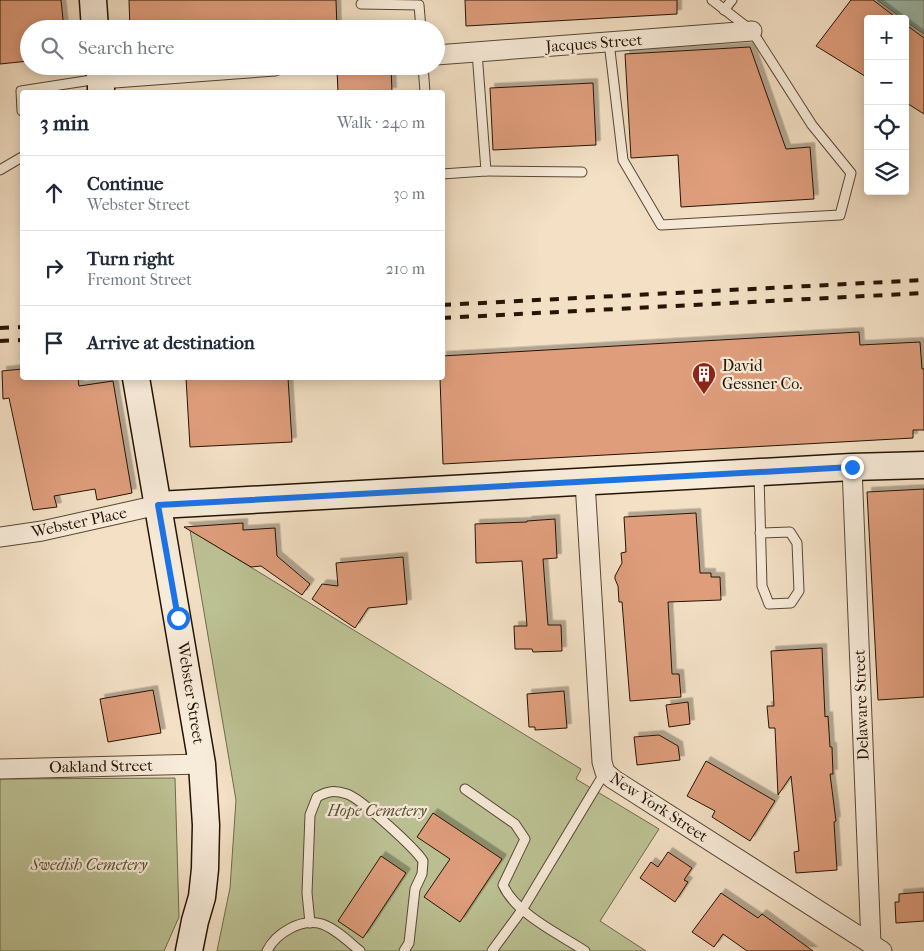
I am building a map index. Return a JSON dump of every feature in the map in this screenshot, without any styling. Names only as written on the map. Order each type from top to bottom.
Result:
[{"type":"street","points":[[93,0],[94,20]]},
{"type":"street","name":"Jacques Street","points":[[445,54],[752,31]]},
{"type":"street","points":[[100,79],[154,75]]},
{"type":"street","name":"Webster Street","points":[[136,380],[202,764],[206,825],[205,869],[202,898],[189,951]]},
{"type":"street","points":[[158,505],[852,467],[924,465]]},
{"type":"street","name":"Delaware Street","points":[[852,467],[876,947]]},
{"type":"street","name":"New York Street","points":[[585,482],[604,772],[876,947]]},
{"type":"street","name":"Webster Place","points":[[0,537],[42,531],[158,505]]},
{"type":"street","name":"Oakland Street","points":[[0,769],[202,764]]},
{"type":"lane","points":[[609,42],[623,160],[661,225],[840,216],[851,172],[812,125],[752,31],[712,0]]},
{"type":"lane","points":[[724,10],[732,0]]},
{"type":"lane","points":[[360,4],[419,5],[420,20]]},
{"type":"lane","points":[[477,52],[486,171]]},
{"type":"lane","points":[[424,75],[425,90]]},
{"type":"lane","points":[[27,90],[100,79]]},
{"type":"lane","points":[[0,170],[20,158]]},
{"type":"lane","points":[[445,174],[486,171],[582,172]]},
{"type":"lane","points":[[759,472],[760,533],[762,586],[769,604],[791,603],[799,591],[797,543],[790,532],[760,533]]},
{"type":"lane","points":[[492,951],[522,910],[604,772]]},
{"type":"lane","points":[[465,790],[515,824],[525,839],[503,886],[508,895],[522,910],[585,951]]},
{"type":"lane","points":[[310,923],[307,893],[310,815],[317,797],[327,791],[348,794],[417,852],[423,861],[422,874],[415,889],[409,943],[404,951]]},
{"type":"lane","points":[[267,951],[279,934],[295,926],[310,923],[321,924],[332,929],[360,951]]},
{"type":"green space","name":"Hope Cemetery","points":[[190,530],[581,769],[576,779],[659,829],[600,921],[646,951],[217,951],[230,888],[236,800]]},
{"type":"green space","name":"Swedish Cemetery","points":[[175,778],[179,917],[164,951],[0,951],[0,779]]},
{"type":"shaded area","points":[[877,0],[924,0],[924,34],[909,24],[909,15],[898,15]]},
{"type":"building","points":[[0,0],[61,0],[63,20],[20,20],[20,62],[0,64]]},
{"type":"building","points":[[129,0],[336,0],[337,20],[130,20]]},
{"type":"building","points":[[465,0],[677,0],[677,14],[466,26]]},
{"type":"building","points":[[851,0],[873,0],[893,15],[864,15],[864,76],[816,46]]},
{"type":"building","points":[[909,27],[924,38],[924,114],[909,105]]},
{"type":"building","points":[[750,47],[786,149],[810,147],[814,199],[681,207],[678,155],[631,158],[625,54]]},
{"type":"building","points":[[337,75],[391,75],[392,90],[338,90]]},
{"type":"building","points":[[593,83],[596,145],[493,150],[490,88]]},
{"type":"building","name":"David Gessner Co.","points":[[859,332],[860,345],[920,342],[922,369],[924,369],[924,430],[913,430],[913,438],[443,464],[440,380],[445,380],[445,356]]},
{"type":"building","points":[[20,369],[20,380],[78,380],[79,386],[113,381],[132,493],[97,500],[95,489],[54,496],[57,507],[33,510],[9,398],[3,399],[2,371]]},
{"type":"building","points":[[186,380],[288,380],[292,442],[190,447]]},
{"type":"building","points":[[924,489],[924,697],[878,700],[867,492]]},
{"type":"building","points":[[696,513],[700,573],[711,573],[711,577],[720,577],[721,600],[668,602],[672,674],[679,674],[681,697],[630,701],[622,602],[619,602],[618,586],[615,579],[622,563],[621,553],[626,552],[624,517]]},
{"type":"building","points":[[555,519],[557,558],[543,559],[548,625],[561,625],[562,651],[533,652],[532,649],[515,649],[514,626],[527,626],[522,561],[476,563],[475,524]]},
{"type":"building","points":[[243,523],[243,530],[275,528],[277,556],[310,584],[302,595],[261,566],[251,567],[184,527]]},
{"type":"building","points":[[403,557],[407,604],[368,608],[355,628],[312,599],[322,584],[338,586],[336,563]]},
{"type":"building","points":[[822,648],[825,717],[828,716],[830,747],[832,747],[833,774],[830,774],[836,821],[834,822],[837,870],[796,873],[794,852],[799,851],[791,776],[778,795],[775,728],[769,728],[767,706],[774,706],[771,651]]},
{"type":"building","points":[[153,690],[161,733],[108,742],[100,699]]},
{"type":"building","points":[[564,691],[567,728],[535,730],[535,727],[529,727],[527,694]]},
{"type":"building","points":[[688,702],[690,724],[669,727],[666,705]]},
{"type":"building","points":[[659,735],[678,746],[680,760],[637,765],[634,737]]},
{"type":"building","points":[[706,761],[775,801],[750,841],[712,817],[715,811],[687,796]]},
{"type":"building","points":[[433,813],[502,859],[460,922],[424,897],[450,859],[417,837]]},
{"type":"building","points":[[668,852],[692,868],[684,880],[688,882],[675,902],[640,878],[651,862],[658,867]]},
{"type":"building","points":[[381,856],[406,873],[363,938],[338,921]]},
{"type":"building","points":[[924,892],[924,921],[896,923],[895,902],[899,902],[899,894]]},
{"type":"building","points":[[721,893],[758,918],[762,914],[813,951],[747,951],[723,934],[714,947],[692,932]]},
{"type":"railway","points":[[445,305],[924,280]]},
{"type":"railway","points":[[445,318],[924,293]]},
{"type":"railway","points":[[0,328],[20,327]]},
{"type":"railway","points":[[0,341],[20,340]]},
{"type":"place","name":"David Gessner Co.","points":[[704,395]]},
{"type":"route","points":[[178,618],[158,505],[852,467]]}]
